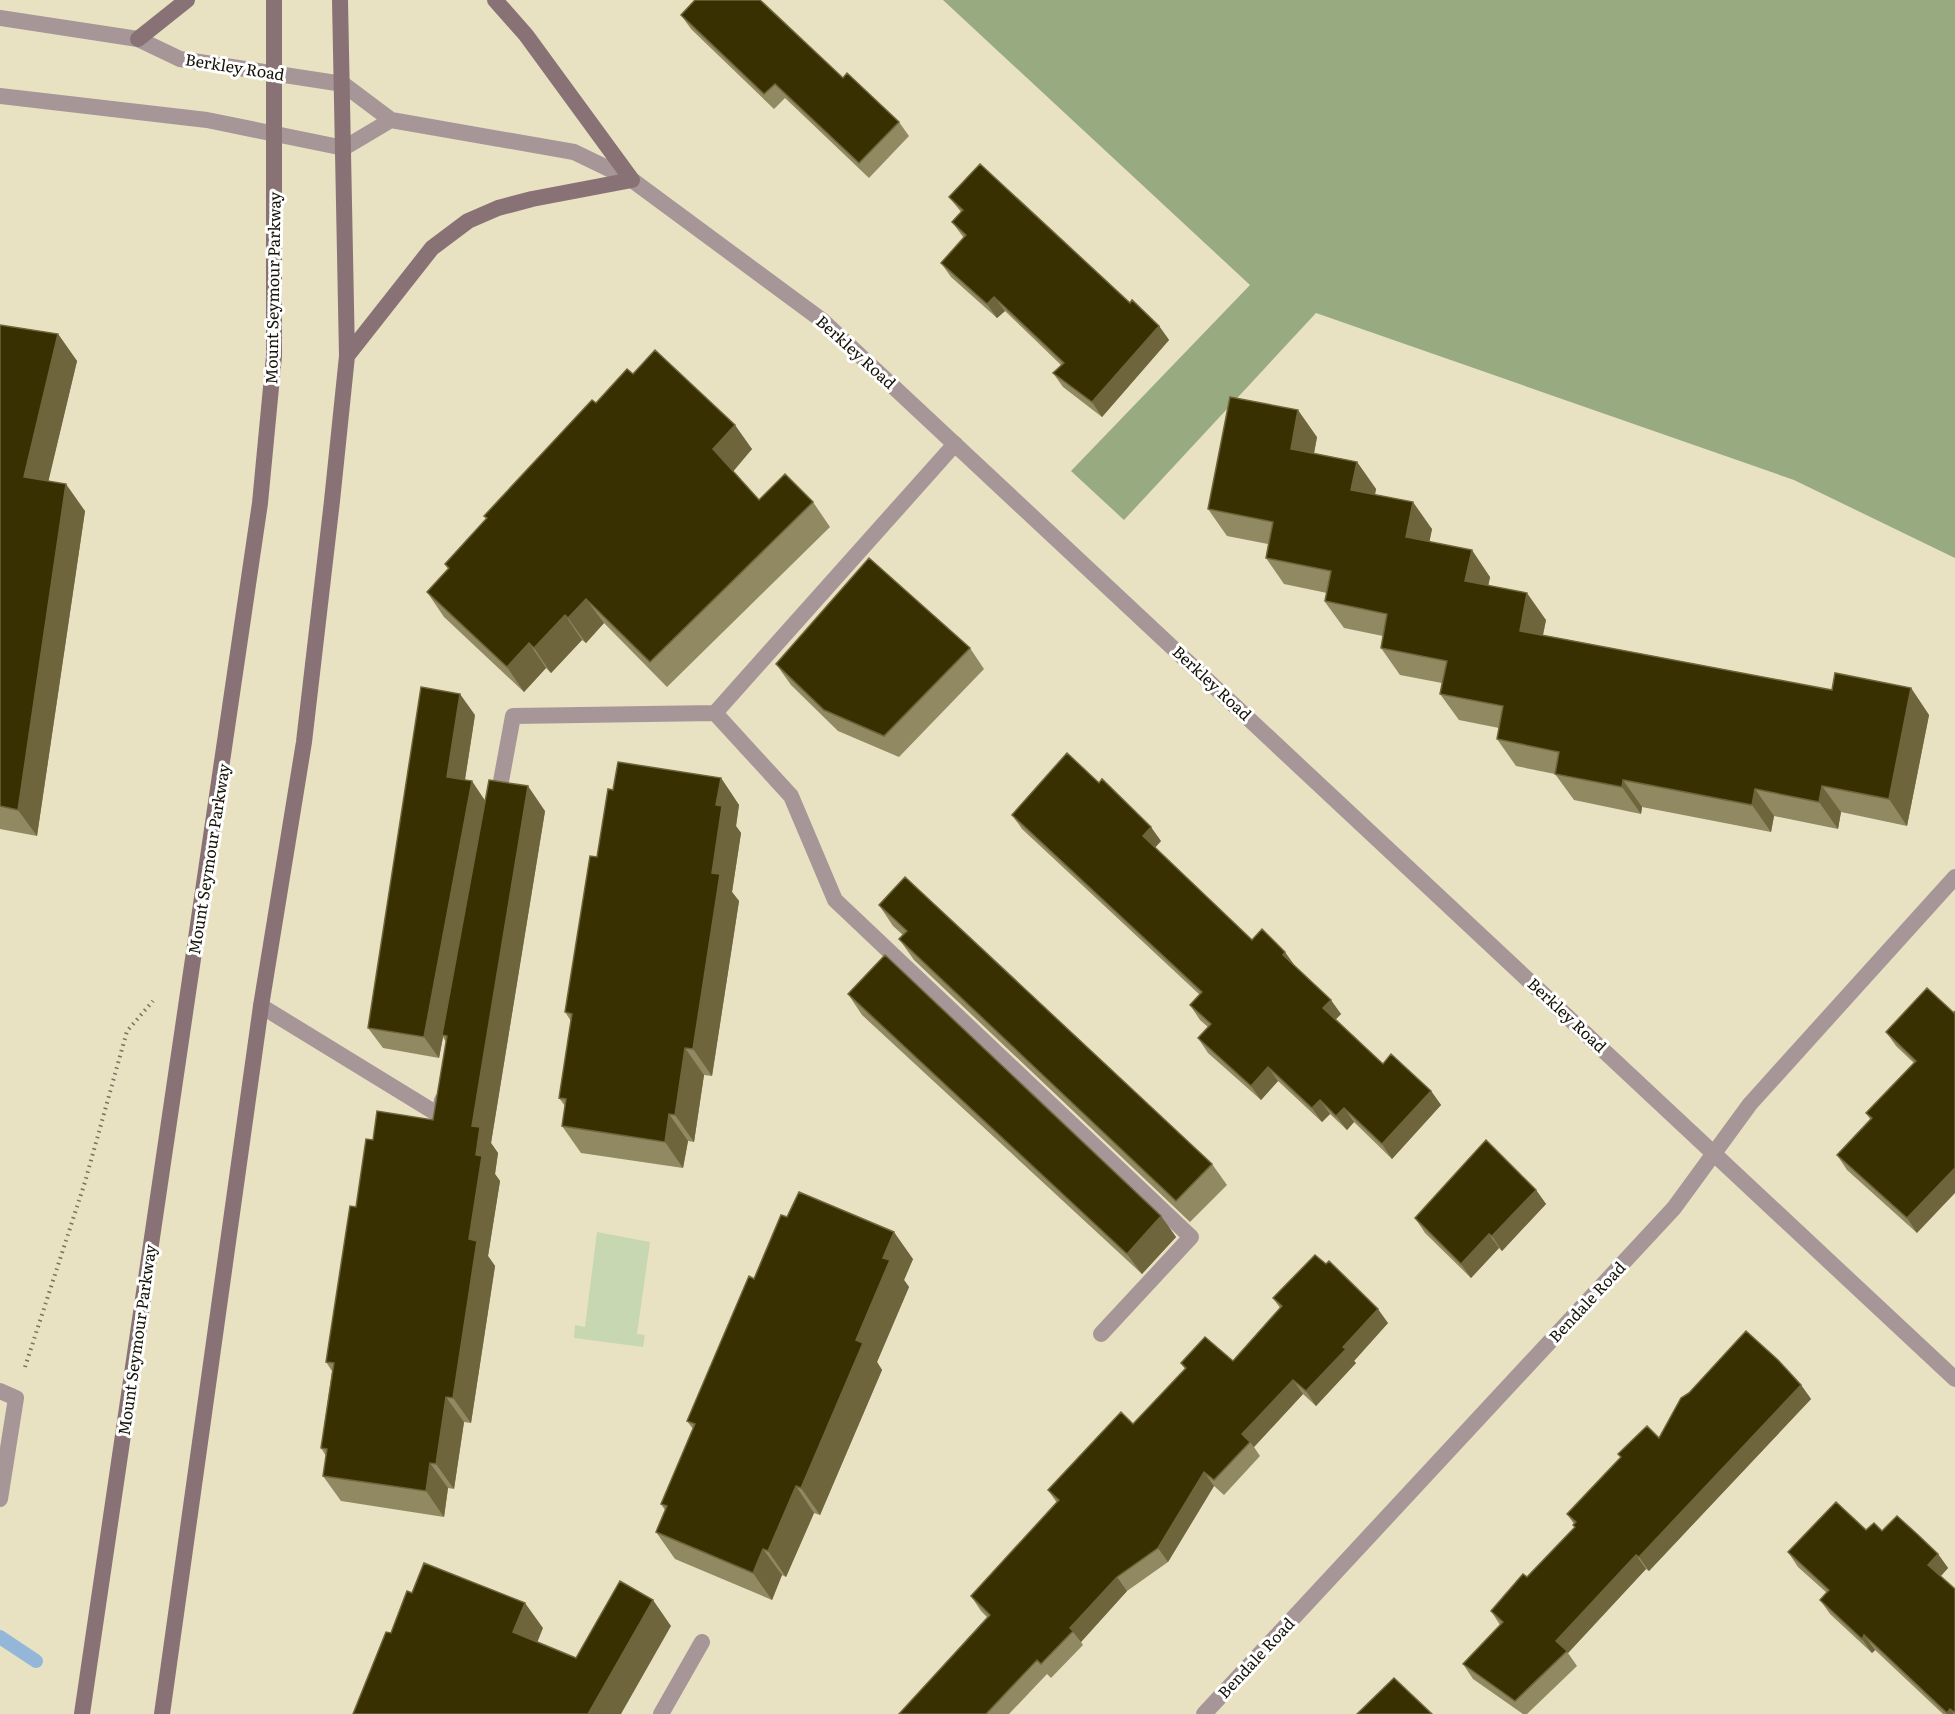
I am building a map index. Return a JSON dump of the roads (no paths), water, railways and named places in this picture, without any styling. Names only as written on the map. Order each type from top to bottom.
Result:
[{"type":"main road","points":[[138,39],[187,0]]},
{"type":"main road","name":"Mount Seymour Parkway","points":[[82,1714],[260,503],[274,356],[274,0]]},
{"type":"main road","points":[[162,1714],[261,1006],[304,742],[347,357],[340,0]]},
{"type":"main road","points":[[347,357],[432,248],[468,221],[498,208],[632,180],[526,35],[495,0]]},
{"type":"street","name":"Berkley Road","points":[[0,18],[138,39],[180,59],[343,84],[391,120],[574,152],[632,180],[824,321],[1955,1379]]},
{"type":"street","points":[[0,96],[207,120],[344,148],[391,120]]},
{"type":"street","points":[[494,822],[513,716],[715,713],[955,444]]},
{"type":"street","points":[[715,713],[791,796],[835,900],[1191,1237],[1101,1334]]},
{"type":"street","name":"Bendale Road","points":[[1210,1712],[1674,1208],[1750,1104],[1955,877]]},
{"type":"street","points":[[261,1006],[439,1115],[446,1080]]},
{"type":"street","points":[[0,1391],[16,1398],[0,1499]]},
{"type":"street","points":[[661,1714],[702,1642]]},
{"type":"waterway","points":[[0,1637],[36,1661]]}]
